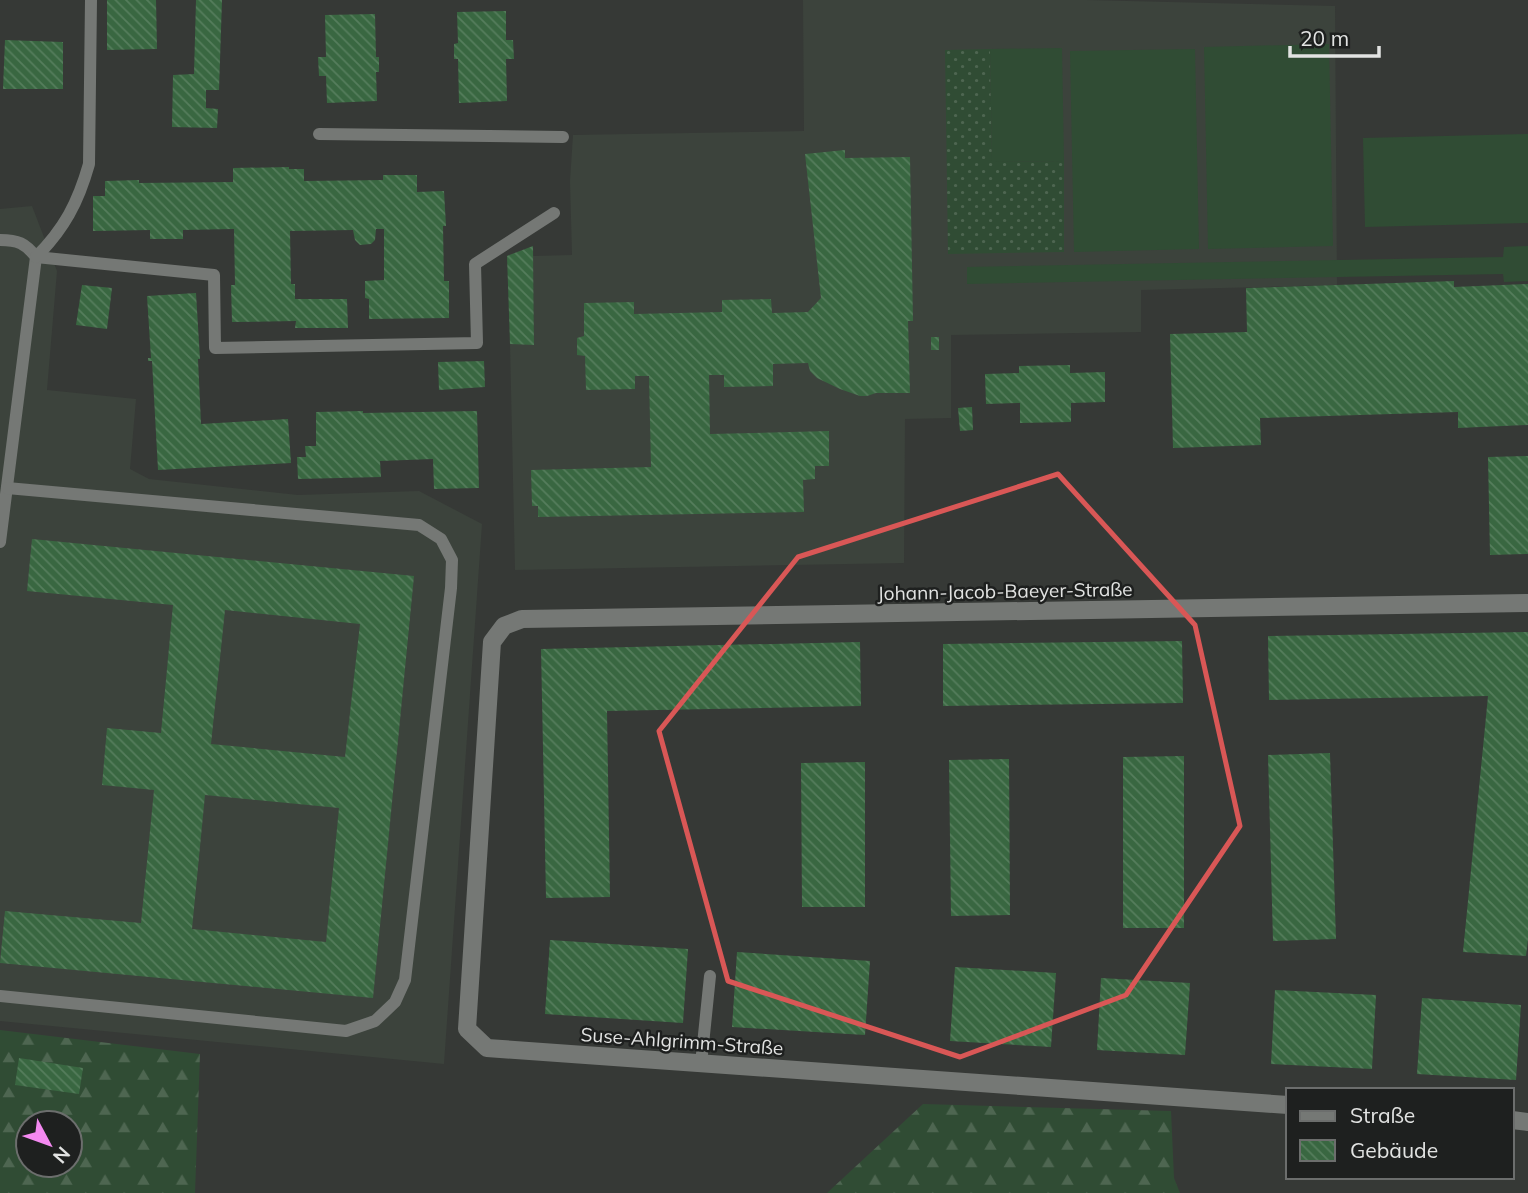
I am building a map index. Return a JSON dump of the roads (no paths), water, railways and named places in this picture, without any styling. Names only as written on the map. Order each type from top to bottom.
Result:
[{"type":"street","name":"Johann-Jacob-Baeyer-Straße","points":[[492,642],[504,626],[522,620],[1528,603]]},
{"type":"street","name":"Suse-Ahlgrimm-Straße","points":[[492,642],[467,1029],[487,1048],[1286,1105]]},
{"type":"lane","points":[[0,542],[36,257],[51,242],[71,214],[89,164],[91,0]]},
{"type":"lane","points":[[319,134],[563,137]]},
{"type":"lane","points":[[0,240],[12,240],[27,246],[36,257],[214,275],[215,348],[477,343],[475,264],[554,213]]},
{"type":"lane","points":[[0,996],[346,1031],[375,1021],[395,1002],[405,980],[451,588],[452,560],[441,539],[419,525],[7,488]]},
{"type":"lane","points":[[701,1064],[710,976]]}]
